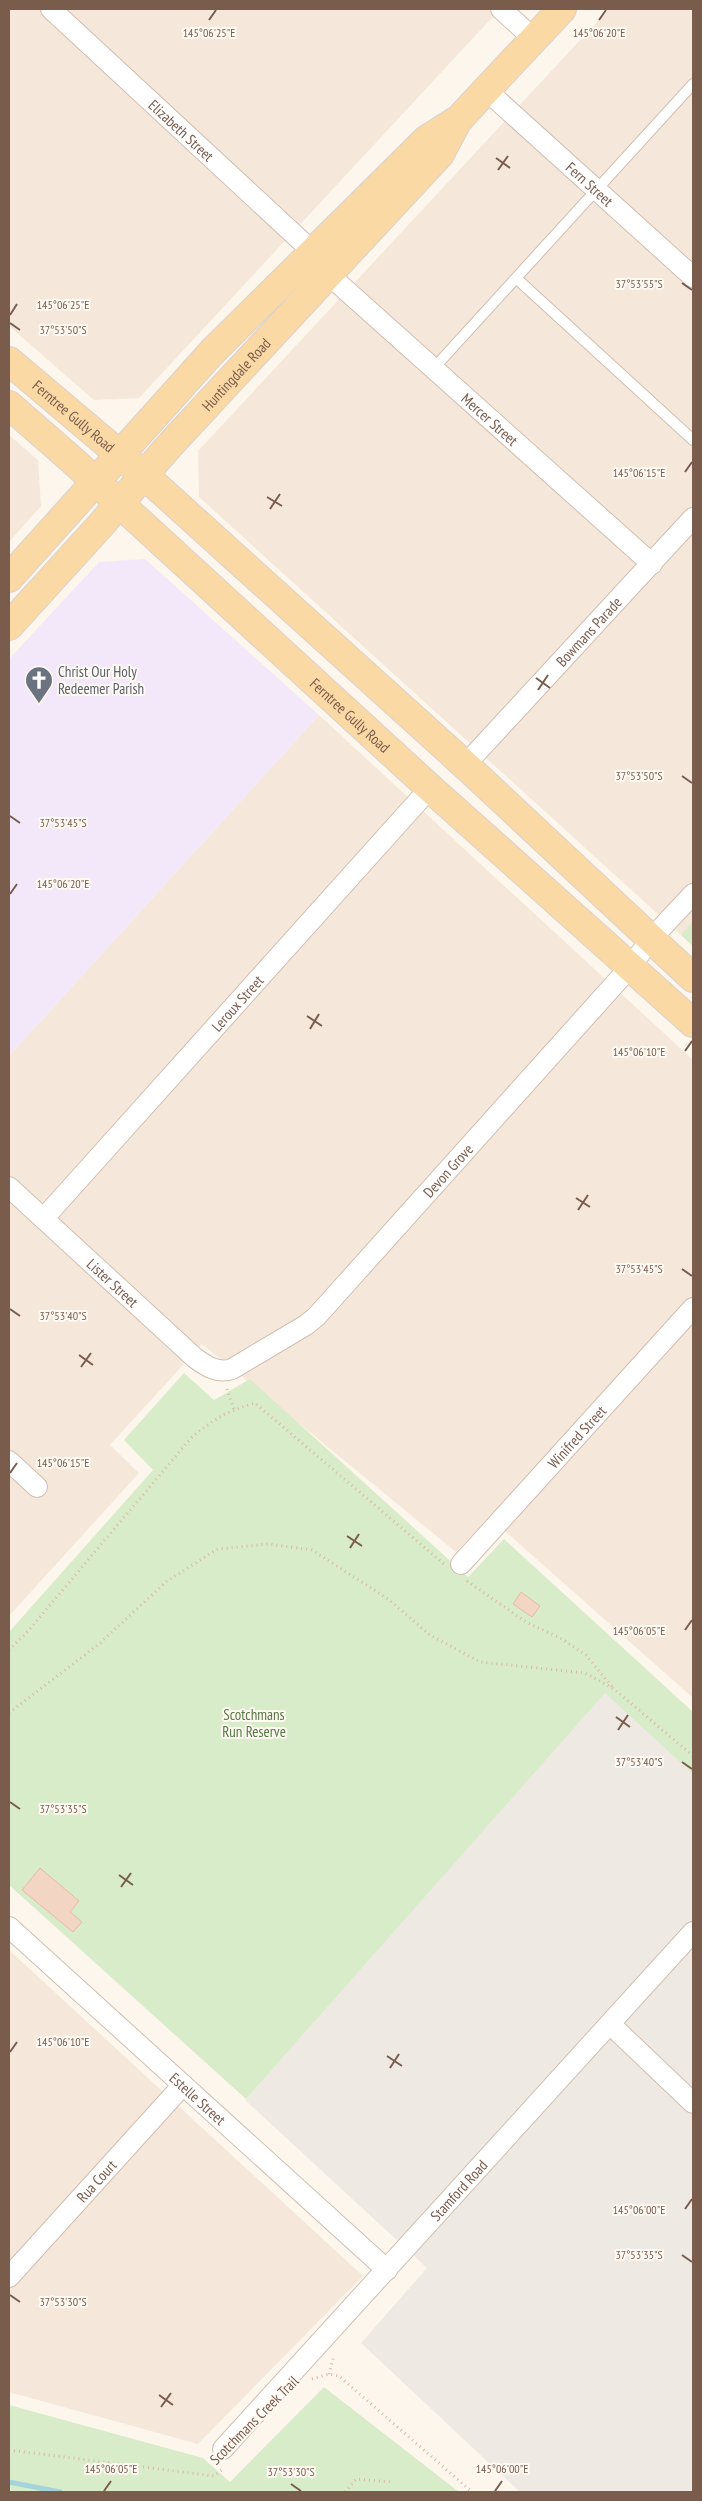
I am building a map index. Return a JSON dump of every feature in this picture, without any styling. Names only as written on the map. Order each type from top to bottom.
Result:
[{"type":"main road","name":"Huntingdale Road","points":[[9,626],[144,475],[440,154],[459,119],[562,9]]},
{"type":"main road","name":"Huntingdale Road","points":[[9,578],[212,352],[426,140],[459,119]]},
{"type":"main road","name":"Ferntree Gully Road","points":[[9,361],[144,475],[465,765],[693,978]]},
{"type":"main road","name":"Ferntree Gully Road","points":[[9,405],[120,503],[430,788],[693,1023]]},
{"type":"street","name":"Elizabeth Street","points":[[51,9],[312,251]]},
{"type":"street","points":[[501,9],[534,39]]},
{"type":"street","name":"Fern Street","points":[[486,90],[693,277]]},
{"type":"street","name":"Mercer Street","points":[[330,275],[652,564]]},
{"type":"street","name":"Bowmans Parade","points":[[465,765],[693,518]]},
{"type":"street","name":"Leroux Street","points":[[44,1218],[430,788]]},
{"type":"street","name":"Devon Grove","points":[[221,1371],[232,1368],[306,1326],[316,1317],[631,966],[651,940],[693,894]]},
{"type":"street","name":"Lister Street","points":[[9,1187],[195,1358],[206,1366],[221,1371]]},
{"type":"street","name":"Winifred Street","points":[[459,1571],[693,1308]]},
{"type":"street","points":[[9,1461],[37,1486]]},
{"type":"street","name":"Estelle Street","points":[[9,1927],[387,2270]]},
{"type":"street","name":"Stamford Road","points":[[225,2457],[387,2270],[693,1932]]},
{"type":"street","points":[[610,2024],[693,2103]]},
{"type":"street","name":"Rua Court","points":[[9,2277],[183,2085]]},
{"type":"lane","points":[[434,368],[693,84]]},
{"type":"lane","points":[[516,278],[693,440]]},
{"type":"path","points":[[9,1650],[29,1630],[191,1438],[211,1420],[234,1409],[255,1404],[459,1571],[526,1622],[562,1639],[586,1655],[614,1689],[693,1756]]},
{"type":"path","points":[[9,1713],[100,1644],[167,1582],[218,1549],[268,1544],[312,1550],[388,1599],[430,1635],[480,1662],[585,1673],[614,1689]]},
{"type":"path","name":"Scotchmans Creek Trail","points":[[309,2380],[329,2374],[339,2376],[472,2492]]},
{"type":"path","name":"Scotchmans Creek Trail","points":[[9,2450],[214,2476],[225,2457]]},
{"type":"path","points":[[345,2492],[356,2479],[392,2482]]},
{"type":"shaded area","points":[[9,9],[500,9],[139,398],[94,400],[9,326]]},
{"type":"shaded area","points":[[609,9],[693,9],[693,946],[199,497],[198,451]]},
{"type":"shaded area","points":[[9,435],[38,460],[41,506],[9,542]]},
{"type":"shaded area","points":[[145,559],[319,715],[9,1056],[9,659],[99,562]]},
{"type":"shaded area","points":[[319,715],[693,1060],[693,1698],[489,1517],[456,1552],[202,1344],[110,1445],[139,1473],[9,1616],[9,1056]]},
{"type":"shaded area","points":[[605,1692],[693,1774],[693,2492],[520,2492],[361,2343],[427,2268],[245,2100]]},
{"type":"shaded area","points":[[9,1950],[363,2276],[198,2444],[9,2392]]},
{"type":"green space","points":[[693,921],[693,946],[681,935]]},
{"type":"green space","name":"Scotchmans Run Reserve","points":[[184,1373],[214,1400],[250,1379],[468,1577],[504,1539],[693,1712],[693,1774],[605,1693],[246,2099],[9,1885],[9,1632],[153,1470],[124,1440]]},
{"type":"green space","points":[[324,2387],[459,2492],[9,2492],[9,2405],[203,2458],[230,2482]]},
{"type":"building","points":[[521,1592],[540,1606],[532,1617],[513,1604]]},
{"type":"building","points":[[40,1868],[79,1901],[70,1912],[82,1922],[73,1932],[22,1890]]},
{"type":"waterway","points":[[9,2482],[60,2492]]},
{"type":"place","name":"Christ Our Holy Redeemer Parish","points":[[39,704]]}]
